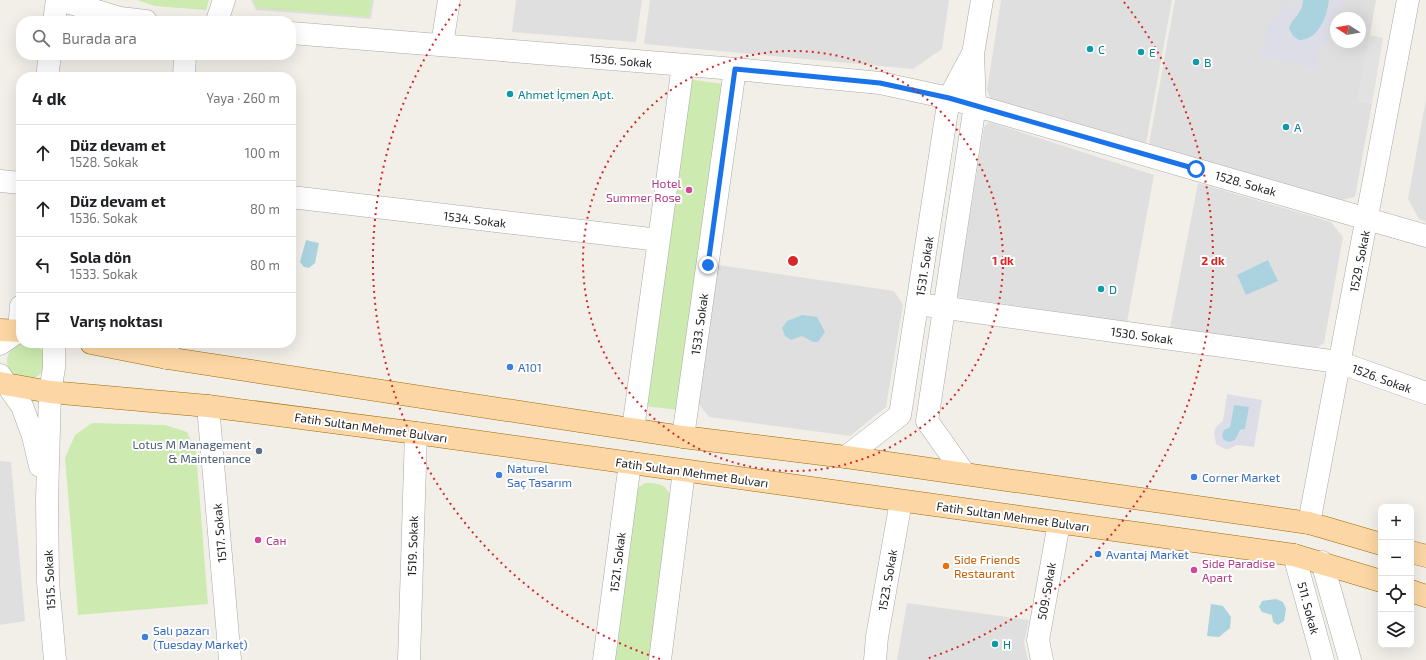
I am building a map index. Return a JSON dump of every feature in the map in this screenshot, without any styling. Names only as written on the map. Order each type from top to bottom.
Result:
[{"type":"main road","points":[[145,348],[167,350],[683,437],[964,473],[1309,523],[1378,543]]},
{"type":"main road","name":"Fatih Sultan Mehmet Bulvarı","points":[[3,381],[50,392],[208,406],[416,433],[684,472],[1294,555],[1322,562],[1378,580]]},
{"type":"main road","points":[[1414,553],[1426,556]]},
{"type":"main road","points":[[1414,592],[1426,596]]},
{"type":"street","points":[[55,16],[57,0]]},
{"type":"street","points":[[60,0],[113,16]]},
{"type":"street","points":[[219,16],[224,0]]},
{"type":"street","points":[[442,46],[449,0]]},
{"type":"street","name":"1531. Sokak","points":[[964,473],[927,420],[975,105],[973,54],[982,0]]},
{"type":"street","name":"1529. Sokak","points":[[1309,523],[1338,362],[1368,217],[1408,0]]},
{"type":"street","name":"1536. Sokak","points":[[296,33],[735,69],[880,83],[949,98]]},
{"type":"street","name":"1531. Sokak","points":[[846,457],[900,415],[949,98],[973,54]]},
{"type":"street","points":[[48,72],[49,60]]},
{"type":"street","points":[[184,72],[185,60]]},
{"type":"street","points":[[633,429],[683,65]]},
{"type":"street","name":"1533. Sokak","points":[[683,437],[735,69]]},
{"type":"street","name":"1528. Sokak","points":[[949,98],[1368,217],[1426,236]]},
{"type":"street","points":[[0,181],[16,183]]},
{"type":"street","name":"1534. Sokak","points":[[296,198],[659,240]]},
{"type":"street","name":"1530. Sokak","points":[[918,304],[1338,362]]},
{"type":"street","points":[[0,344],[13,331]]},
{"type":"street","points":[[47,500],[50,392],[54,368],[54,348]]},
{"type":"street","name":"1526. Sokak","points":[[1338,362],[1426,393]]},
{"type":"street","points":[[3,381],[22,406],[34,436],[47,500]]},
{"type":"street","name":"1517. Sokak","points":[[208,406],[230,660]]},
{"type":"street","name":"1519. Sokak","points":[[409,660],[416,433]]},
{"type":"street","name":"1521. Sokak","points":[[604,660],[630,463]]},
{"type":"street","points":[[660,660],[684,472]]},
{"type":"street","name":"1515. Sokak","points":[[47,500],[48,582],[55,660]]},
{"type":"street","name":"1523. Sokak","points":[[875,660],[877,637],[901,501]]},
{"type":"street","name":"509. Sokak","points":[[1042,660],[1038,640],[1059,523]]},
{"type":"street","name":"511. Sokak","points":[[1294,555],[1323,660]]},
{"type":"street","name":"511. Sokak","points":[[1322,562],[1350,660]]},
{"type":"shaded area","points":[[251,0],[374,0],[371,19],[256,10]]},
{"type":"shaded area","points":[[516,0],[642,0],[636,42],[512,32]]},
{"type":"shaded area","points":[[650,0],[949,0],[942,49],[913,69],[644,44]]},
{"type":"shaded area","points":[[1001,0],[1172,0],[1146,143],[992,102],[987,90]]},
{"type":"shaded area","points":[[1175,0],[1376,0],[1358,101],[1372,104],[1355,197],[1341,200],[1149,144]]},
{"type":"shaded area","points":[[1284,0],[1287,0],[1288,6],[1293,8],[1297,5],[1297,0],[1303,0],[1301,11],[1292,21],[1290,31],[1293,36],[1302,40],[1321,26],[1326,15],[1329,0],[1344,0],[1343,12],[1330,12],[1330,39],[1320,50],[1316,68],[1261,57],[1267,28],[1277,17]]},
{"type":"shaded area","points":[[1369,35],[1383,38],[1372,104],[1358,101]]},
{"type":"shaded area","points":[[1426,99],[1426,222],[1419,219],[1408,199]]},
{"type":"shaded area","points":[[989,122],[1154,175],[1127,322],[957,297],[984,127]]},
{"type":"shaded area","points":[[1198,183],[1331,222],[1343,237],[1324,343],[1312,350],[1170,328]]},
{"type":"shaded area","points":[[718,265],[894,291],[903,305],[886,407],[850,436],[709,417],[698,403]]},
{"type":"shaded area","points":[[1227,394],[1262,400],[1254,447],[1237,445],[1229,449],[1225,449],[1216,444],[1214,432],[1216,427],[1223,421]],"holes":[[[1234,405],[1245,429],[1238,431],[1236,438],[1227,428],[1230,427]]]},
{"type":"shaded area","points":[[0,461],[11,462],[25,621],[0,625]]},
{"type":"shaded area","points":[[907,603],[1029,620],[1024,642],[1028,660],[897,660]]},
{"type":"green space","points":[[137,0],[209,0],[206,10],[155,6]]},
{"type":"green space","points":[[253,0],[372,0],[369,17],[257,8]]},
{"type":"green space","points":[[688,79],[723,84],[679,410],[644,406]]},
{"type":"green space","points":[[16,344],[16,348],[39,348],[42,350],[45,357],[45,365],[42,372],[37,377],[30,380],[22,380],[15,377],[10,372],[7,365],[8,354]]},
{"type":"green space","points":[[92,423],[165,425],[187,432],[196,452],[208,604],[78,615],[65,458],[75,435]]},
{"type":"green space","points":[[645,483],[661,485],[667,489],[670,497],[652,660],[612,660],[636,489]]},
{"type":"water","points":[[1303,0],[1329,0],[1324,20],[1317,32],[1306,39],[1299,40],[1293,36],[1289,28],[1300,12]]},
{"type":"water","points":[[306,240],[319,243],[315,263],[309,268],[304,267],[300,262]]},
{"type":"water","points":[[1268,260],[1278,281],[1246,295],[1237,275]]},
{"type":"water","points":[[802,315],[817,317],[825,332],[818,342],[813,342],[802,336],[791,340],[785,336],[782,328],[787,321]]},
{"type":"water","points":[[1234,405],[1249,407],[1245,429],[1240,430],[1235,440],[1229,442],[1224,440],[1222,436],[1224,430],[1230,427]]},
{"type":"water","points":[[1276,599],[1283,602],[1286,609],[1284,621],[1278,625],[1273,622],[1272,615],[1262,612],[1259,607],[1262,601]]},
{"type":"water","points":[[1211,604],[1223,606],[1231,617],[1230,628],[1219,637],[1207,636]]},
{"type":"place","name":"C","points":[[1090,49]]},
{"type":"place","name":"E","points":[[1141,52]]},
{"type":"place","name":"B","points":[[1196,62]]},
{"type":"place","name":"Ahmet İçmen Apt.","points":[[510,94]]},
{"type":"place","name":"A","points":[[1286,127]]},
{"type":"place","name":"Hotel Summer Rose","points":[[689,190]]},
{"type":"place","name":"D","points":[[1101,289]]},
{"type":"place","name":"A101","points":[[510,367]]},
{"type":"place","name":"Lotus M Management & Maintenance","points":[[259,451]]},
{"type":"place","name":"Naturel Saç Tasarım","points":[[499,475]]},
{"type":"place","name":"Corner Market","points":[[1194,477]]},
{"type":"place","name":"Сан","points":[[258,540]]},
{"type":"place","name":"Avantaj Market","points":[[1098,554]]},
{"type":"place","name":"Side Friends Restaurant","points":[[946,566]]},
{"type":"place","name":"Side Paradise Apart","points":[[1194,570]]},
{"type":"place","name":"Salı pazarı (Tuesday Market)","points":[[145,637]]},
{"type":"place","name":"H","points":[[995,644]]},
{"type":"route","points":[[708,265],[735,69],[880,83],[949,98],[1196,169]]}]
